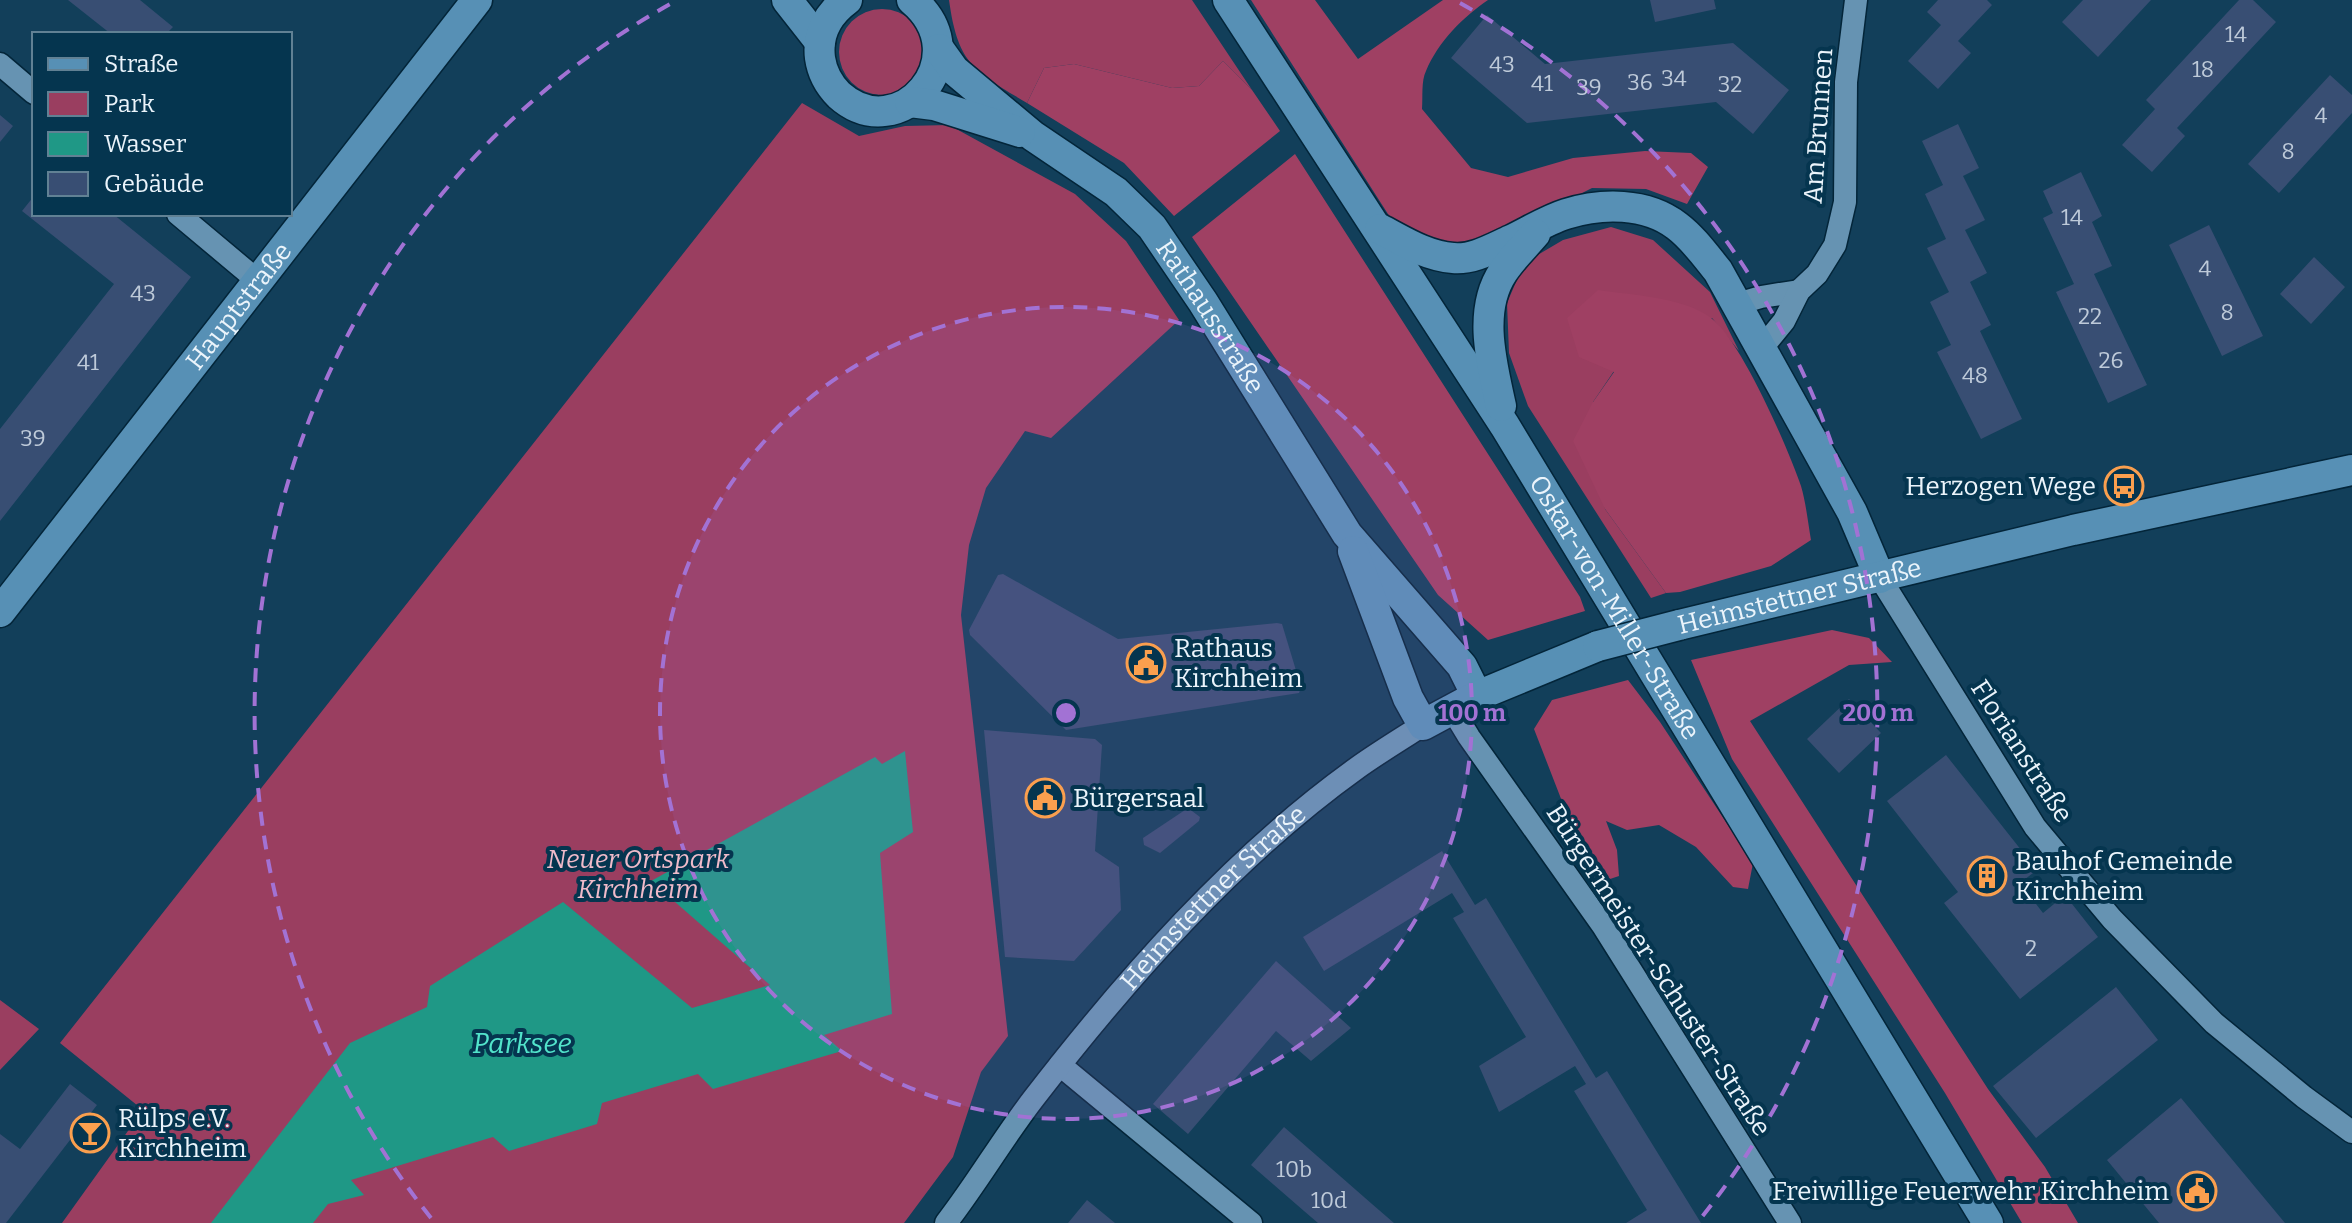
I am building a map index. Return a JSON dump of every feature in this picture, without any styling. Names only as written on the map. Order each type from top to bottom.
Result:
[{"type":"street","name":"Hauptstraße","points":[[0,612],[477,0]]},
{"type":"street","points":[[787,0],[820,42]]},
{"type":"street","points":[[847,0],[830,16],[820,42],[822,69],[835,92],[846,101],[871,110],[897,108],[910,102],[931,80],[937,65],[936,25]]},
{"type":"street","name":"Rathausstraße","points":[[912,0],[936,25],[954,70],[1033,136],[1116,192],[1152,227],[1203,302],[1347,534],[1462,666],[1465,702]]},
{"type":"street","name":"Oskar-von-Miller-Straße","points":[[1228,0],[1505,426],[1988,1223]]},
{"type":"street","name":"Am Brunnen","points":[[1762,348],[1784,321],[1799,291],[1817,274],[1835,245],[1845,202],[1846,82],[1856,0]]},
{"type":"street","points":[[0,64],[32,91]]},
{"type":"street","name":"Rathausstraße","points":[[910,102],[934,105],[1033,136]]},
{"type":"street","points":[[1378,228],[1424,252],[1455,259],[1480,254],[1563,215],[1600,206],[1650,212],[1675,224],[1718,271],[1852,512],[1880,578]]},
{"type":"street","points":[[180,216],[258,281]]},
{"type":"street","points":[[1505,426],[1490,351],[1492,295],[1502,273],[1541,226]]},
{"type":"street","points":[[1737,304],[1799,291]]},
{"type":"street","name":"Heimstettner Straße","points":[[946,1223],[1032,1100],[1135,973],[1176,929],[1301,812],[1357,768],[1465,702],[1598,646],[2073,530],[2352,470]]},
{"type":"street","name":"Rathausstraße","points":[[1347,534],[1408,698],[1423,725]]},
{"type":"street","name":"Florianstraße","points":[[1880,578],[2035,827],[2112,919],[2214,1023],[2352,1132]]},
{"type":"street","name":"Bürgermeister-Schuster-Straße","points":[[1465,702],[1790,1223]]},
{"type":"street","points":[[1060,1065],[1251,1223]]},
{"type":"green space","points":[[949,0],[1192,0],[1252,90],[1223,61],[1199,86],[1172,88],[1074,64],[1044,68],[1027,103],[994,83],[972,64],[958,39]]},
{"type":"green space","points":[[882,9],[906,16],[918,28],[925,52],[918,76],[906,88],[882,95],[858,88],[846,76],[839,52],[846,28],[858,16]]},
{"type":"green space","name":"Neuer Ortspark Kirchheim","points":[[802,103],[859,136],[905,126],[949,125],[1075,194],[1126,241],[1179,320],[1051,438],[1025,431],[986,488],[969,545],[961,615],[1008,1036],[981,1072],[953,1157],[904,1223],[62,1223],[143,1110],[60,1043]]},
{"type":"green space","points":[[1611,227],[1653,240],[1710,292],[1739,351],[1712,318],[1614,371],[1593,402],[1605,509],[1666,593],[1651,598],[1528,406],[1509,353],[1507,303],[1524,263],[1563,240]]},
{"type":"green space","points":[[0,1000],[39,1029],[0,1070]]},
{"type":"shaded area","points":[[1251,0],[1315,0],[1358,59],[1443,0],[1488,0],[1469,14],[1444,40],[1431,60],[1423,84],[1422,109],[1471,168],[1508,177],[1573,158],[1645,151],[1691,153],[1708,167],[1687,204],[1646,189],[1592,188],[1464,251],[1395,225]]},
{"type":"shaded area","points":[[1223,61],[1252,90],[1280,131],[1174,216],[1124,163],[1027,103],[1044,68],[1074,64],[1172,88],[1199,86]]},
{"type":"shaded area","points":[[1295,154],[1580,597],[1585,611],[1488,640],[1438,595],[1192,237]]},
{"type":"shaded area","points":[[1598,290],[1687,305],[1711,318],[1723,330],[1749,371],[1786,447],[1801,486],[1811,540],[1771,566],[1680,592],[1666,593],[1605,509],[1573,441],[1593,402],[1614,372],[1579,357],[1567,318]]},
{"type":"shaded area","points":[[1832,630],[1869,638],[1892,662],[1849,665],[1750,721],[1988,1089],[2045,1167],[2078,1223],[2022,1223],[1945,1093],[1732,759],[1691,660]]},
{"type":"shaded area","points":[[1628,680],[1660,722],[1753,863],[1748,889],[1733,887],[1696,847],[1659,825],[1627,830],[1606,821],[1617,850],[1619,876],[1601,882],[1589,871],[1534,729],[1552,700]]},
{"type":"water","name":"Parksee","points":[[905,751],[913,832],[880,853],[892,1014],[824,1035],[842,1051],[713,1089],[698,1074],[602,1103],[597,1124],[509,1151],[493,1137],[351,1180],[364,1195],[328,1204],[313,1223],[211,1223],[350,1043],[427,1007],[430,986],[563,902],[692,1008],[770,985],[651,881],[875,757],[882,764]]},
{"type":"building","points":[[68,0],[140,0],[173,27],[170,32],[108,32]]},
{"type":"building","points":[[1650,0],[1714,0],[1716,9],[1655,22]]},
{"type":"building","points":[[1938,0],[1987,0],[1992,5],[1958,41],[1971,53],[1938,89],[1908,61],[1941,25],[1927,12]]},
{"type":"building","points":[[2083,0],[2151,0],[2098,57],[2062,22]]},
{"type":"building","points":[[2239,0],[2253,0],[2276,22],[2177,128],[2185,136],[2152,172],[2122,145],[2155,109],[2146,100]]},
{"type":"building","points":[[1487,15],[1545,64],[1733,43],[1789,90],[1753,134],[1716,102],[1527,123],[1451,58]]},
{"type":"building","points":[[2330,75],[2352,95],[2352,113],[2279,193],[2248,164]]},
{"type":"building","points":[[0,115],[13,126],[0,142]]},
{"type":"building","points":[[1958,124],[1979,168],[1963,176],[1985,220],[1965,230],[1987,273],[1970,282],[1991,325],[1980,331],[2022,419],[1981,439],[1937,352],[1951,345],[1930,302],[1949,292],[1927,248],[1946,239],[1925,194],[1943,185],[1922,141]]},
{"type":"building","points":[[2081,172],[2102,216],[2092,222],[2112,266],[2094,274],[2147,385],[2108,403],[2056,292],[2074,284],[2043,218],[2053,213],[2043,191]]},
{"type":"building","points":[[32,198],[32,216],[115,216],[191,277],[0,521],[0,429],[114,284],[22,211]]},
{"type":"building","points":[[2209,225],[2263,336],[2222,356],[2169,245]]},
{"type":"building","points":[[2314,257],[2345,287],[2311,324],[2280,294]]},
{"type":"building","name":"Rathaus Kirchheim","points":[[1003,574],[1118,639],[1282,624],[1301,687],[1299,693],[1066,730],[970,635],[969,630],[998,575]]},
{"type":"building","points":[[1849,699],[1881,733],[1839,773],[1807,739]]},
{"type":"building","name":"Bürgersaal","points":[[984,730],[1095,739],[1102,745],[1095,851],[1119,867],[1121,910],[1074,961],[1005,957]]},
{"type":"building","name":"Bauhof Gemeinde Kirchheim","points":[[1946,755],[2037,870],[2020,883],[2043,913],[2065,895],[2098,937],[2020,999],[1944,903],[1958,892],[1887,801]]},
{"type":"building","points":[[1188,808],[1200,817],[1199,821],[1160,853],[1144,845],[1143,838]]},
{"type":"building","points":[[1442,851],[1475,905],[1486,898],[1596,1078],[1607,1071],[1701,1223],[1626,1223],[1647,1210],[1574,1091],[1586,1084],[1575,1066],[1499,1112],[1479,1066],[1526,1037],[1453,918],[1464,912],[1452,893],[1324,971],[1303,937]]},
{"type":"building","points":[[1276,961],[1351,1028],[1311,1061],[1276,1031],[1188,1134],[1153,1104]]},
{"type":"building","points":[[2116,987],[2158,1040],[2036,1138],[1993,1086]]},
{"type":"building","points":[[70,1084],[97,1105],[6,1223],[0,1223],[0,1134],[20,1149]]},
{"type":"building","points":[[2181,1098],[2285,1223],[2159,1223],[2107,1160]]},
{"type":"building","points":[[1284,1127],[1394,1223],[1318,1223],[1251,1165]]},
{"type":"building","points":[[1087,1200],[1115,1223],[1068,1223]]},
{"type":"place","name":"Herzogen Wege","points":[[2124,486]]},
{"type":"place","name":"Rathaus Kirchheim","points":[[1146,663]]},
{"type":"place","name":"Bürgersaal","points":[[1045,798]]},
{"type":"place","name":"Bauhof Gemeinde Kirchheim","points":[[1987,876]]},
{"type":"place","name":"Rülps e.V. Kirchheim","points":[[90,1133]]},
{"type":"place","name":"Freiwillige Feuerwehr Kirchheim","points":[[2197,1191]]}]
